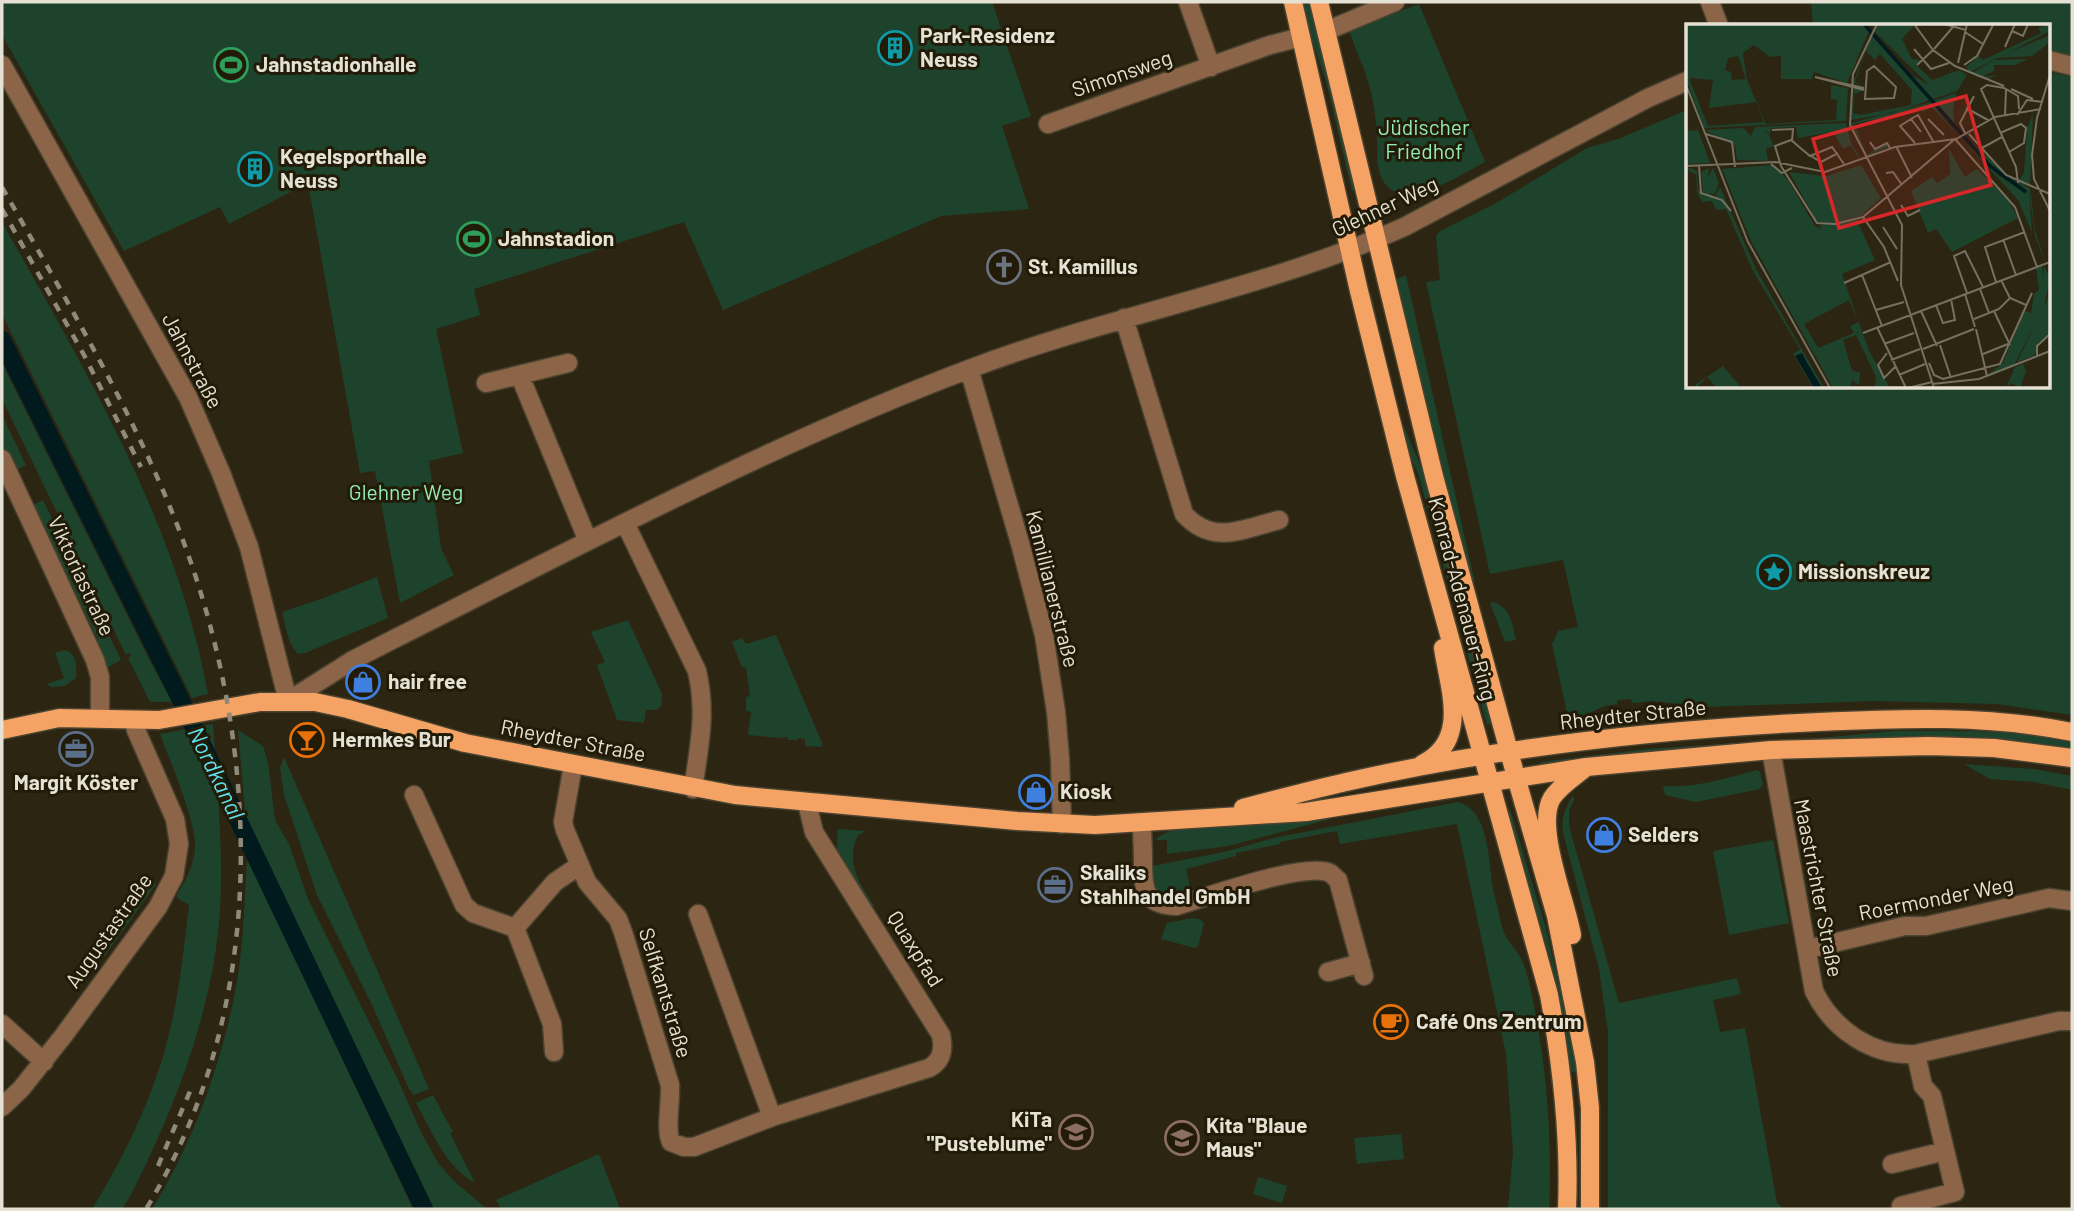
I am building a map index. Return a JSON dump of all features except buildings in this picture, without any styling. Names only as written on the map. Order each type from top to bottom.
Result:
[{"type":"main road","name":"Konrad-Adenauer-Ring","points":[[1293,2],[1405,476],[1549,995],[1560,1055],[1568,1148],[1567,1209]]},
{"type":"main road","name":"Konrad-Adenauer-Ring","points":[[1319,2],[1434,476],[1556,916],[1583,1040],[1590,1108],[1590,1209]]},
{"type":"main road","points":[[1411,769],[1437,754],[1452,730],[1453,702],[1442,646],[1444,617]]},
{"type":"main road","name":"Rheydter Straße","points":[[2,730],[59,718],[167,719],[240,704],[316,702],[465,743],[693,789],[807,803],[1062,824],[1142,824],[1306,811],[1586,767],[1771,750],[1929,746],[1994,748],[2072,758]]},
{"type":"main road","name":"Rheydter Straße","points":[[1206,817],[1345,782],[1411,769],[1509,752],[1656,734],[1763,724],[1928,719],[1995,722],[2072,732]]},
{"type":"main road","points":[[1583,1040],[1576,959],[1568,913],[1546,833],[1546,816],[1551,799],[1586,767]]},
{"type":"street","points":[[1188,2],[1211,67]]},
{"type":"street","points":[[1326,31],[1395,2]]},
{"type":"street","points":[[1710,2],[1718,24]]},
{"type":"street","name":"Simonsweg","points":[[1048,124],[1270,45],[1301,37]]},
{"type":"street","points":[[2050,60],[2072,66]]},
{"type":"street","name":"Jahnstraße","points":[[2,65],[188,397],[249,547],[288,701]]},
{"type":"street","name":"Glehner Weg","points":[[288,701],[353,660],[749,463],[969,369],[1376,240],[1648,98],[1686,81]]},
{"type":"street","points":[[1124,318],[1184,514],[1195,526],[1213,533],[1225,533],[1279,520]]},
{"type":"street","points":[[486,383],[568,363]]},
{"type":"street","name":"Kamillianerstraße","points":[[969,369],[1044,635],[1056,712],[1062,824]]},
{"type":"street","points":[[520,376],[588,541]]},
{"type":"street","name":"Viktoriastraße","points":[[2,459],[9,496],[95,660],[100,677],[100,718]]},
{"type":"street","points":[[625,523],[697,671],[704,715],[693,789]]},
{"type":"street","name":"Augustastraße","points":[[2,1107],[21,1090],[44,1062],[158,907],[174,876],[179,844],[175,819],[134,720]]},
{"type":"street","name":"Maastrichter Straße","points":[[1771,750],[1814,990],[1839,1025],[1864,1044],[1903,1055],[2059,1021],[2072,1021]]},
{"type":"street","name":"Selfkantstraße","points":[[573,765],[563,822],[587,882],[618,919],[623,932],[670,1085],[671,1102],[667,1127],[671,1142],[684,1147],[694,1147],[873,1085]]},
{"type":"street","points":[[414,795],[456,893],[464,905],[473,913],[515,928],[552,1024],[554,1052]]},
{"type":"street","name":"Quaxpfad","points":[[807,803],[814,832],[941,1035],[943,1047],[940,1059],[934,1066],[873,1085]]},
{"type":"street","points":[[1142,824],[1145,890],[1150,899],[1158,904],[1176,906],[1273,877],[1316,871],[1329,873],[1338,880],[1362,970],[1328,972]]},
{"type":"street","points":[[515,928],[555,882],[580,866]]},
{"type":"street","name":"Roermonder Weg","points":[[1808,949],[1905,926],[1926,926],[2049,898],[2072,901]]},
{"type":"street","points":[[698,914],[772,1118]]},
{"type":"street","points":[[2,1024],[44,1062]]},
{"type":"street","points":[[1901,1206],[1955,1192],[1932,1096],[1923,1086],[1916,1054]]},
{"type":"street","points":[[1892,1164],[1945,1151]]},
{"type":"green space","name":"Jahnstadion","points":[[2,2],[992,2],[1031,116],[1002,126],[1029,209],[941,216],[723,310],[684,222],[474,289],[480,315],[436,329],[463,453],[429,461],[441,548],[454,575],[400,603],[375,471],[360,473],[308,183],[229,224],[220,207],[124,251],[2,35]]},
{"type":"green space","points":[[1303,2],[1311,2],[1356,189],[1352,191],[1326,81],[1310,35]]},
{"type":"green space","points":[[1811,2],[2072,2],[2072,57],[2050,52],[2050,24],[1813,24]]},
{"type":"green space","name":"Jüdischer Friedhof","points":[[1419,4],[1485,162],[1442,185],[1409,194],[1396,192],[1385,183],[1378,167],[1371,92],[1349,30]]},
{"type":"green space","points":[[2050,72],[2072,77],[2072,715],[1997,704],[1874,701],[1704,707],[1653,701],[1632,703],[1631,699],[1617,700],[1617,704],[1605,706],[1569,722],[1552,644],[1558,631],[1578,627],[1563,560],[1490,574],[1426,282],[1440,280],[1436,236],[1440,231],[1498,202],[1587,148],[1618,139],[1686,110],[1686,388],[2050,388]]},
{"type":"green space","points":[[2,222],[96,392],[151,509],[175,569],[194,630],[208,694],[192,698],[2,314]]},
{"type":"green space","points":[[1406,275],[1475,583],[1471,580],[1395,280]]},
{"type":"green space","points":[[1371,293],[1398,412],[1423,472],[1492,723],[1487,725],[1418,473],[1404,445],[1367,295]]},
{"type":"green space","points":[[2,363],[172,702],[150,702],[128,658],[130,653],[126,655],[2,399]]},
{"type":"green space","points":[[2,415],[26,465],[14,471],[2,445]]},
{"type":"green space","points":[[43,500],[121,660],[105,669],[93,643],[98,640],[41,520],[36,521],[29,507]]},
{"type":"green space","points":[[377,577],[388,618],[305,653],[298,654],[294,650],[282,612]]},
{"type":"green space","points":[[1494,602],[1507,613],[1516,640],[1505,642],[1490,603]]},
{"type":"green space","points":[[628,620],[662,694],[661,706],[656,710],[646,710],[644,723],[617,720],[597,665],[605,662],[591,632]]},
{"type":"green space","points":[[776,635],[822,747],[805,746],[805,739],[799,738],[788,740],[788,737],[748,735],[751,712],[746,711],[746,697],[750,696],[746,668],[742,667],[732,642],[742,638],[746,644]]},
{"type":"green space","points":[[64,650],[74,657],[76,678],[65,686],[51,687],[47,684],[64,678],[55,653]]},
{"type":"green space","points":[[213,724],[221,883],[219,924],[205,1004],[181,1081],[132,1193],[122,1209],[92,1209],[146,1105],[168,1038],[181,972],[189,905],[177,898],[177,894],[186,879],[195,849],[192,824],[160,734]]},
{"type":"green space","points":[[238,730],[263,746],[268,762],[275,820],[289,844],[308,899],[421,1132],[438,1163],[454,1181],[487,1209],[434,1209],[246,821]]},
{"type":"green space","points":[[1894,731],[2028,734],[2072,741],[2072,751],[1725,746],[1541,765],[1540,762],[1647,749]]},
{"type":"green space","points":[[284,757],[429,1089],[414,1095],[409,1089],[373,1007],[317,895],[284,795],[280,768]]},
{"type":"green space","points":[[1964,764],[2034,769],[2072,776],[2072,790],[2034,782],[1990,779]]},
{"type":"green space","points":[[1756,770],[1760,772],[1763,784],[1760,789],[1696,802],[1665,795],[1663,786],[1698,784]]},
{"type":"green space","points":[[1573,795],[1569,826],[1619,1003],[1737,978],[1741,994],[1713,1000],[1720,1032],[1745,1028],[1777,1203],[1783,1209],[1608,1209],[1608,1032],[1599,969],[1563,833],[1564,813]]},
{"type":"green space","points":[[1458,802],[1469,808],[1483,829],[1503,929],[1522,961],[1530,986],[1546,1092],[1550,1162],[1549,1209],[1508,1209],[1513,1151],[1506,1054],[1457,824],[1340,844],[1337,831],[1236,853],[1236,856],[1186,869],[1192,895],[1182,897],[1166,897],[1154,884],[1152,866],[1224,852],[1274,838]]},
{"type":"green space","points":[[1510,809],[1546,929],[1579,1071],[1571,1072],[1552,965],[1507,810]]},
{"type":"green space","points":[[1334,818],[1228,846],[1167,854],[1167,840],[1155,840],[1167,832],[1211,823]]},
{"type":"green space","points":[[838,829],[866,831],[858,835],[854,845],[853,863],[863,889],[874,905],[867,909],[836,856]]},
{"type":"green space","points":[[1773,840],[1789,923],[1729,935],[1713,851]]},
{"type":"green space","points":[[247,857],[413,1209],[152,1209],[182,1154],[218,1062],[234,999],[241,955]]},
{"type":"green space","points":[[152,881],[156,884],[104,957],[99,953]]},
{"type":"green space","points":[[1200,919],[1204,923],[1198,946],[1195,948],[1161,939],[1167,923]]},
{"type":"green space","points":[[433,1095],[453,1132],[450,1133],[475,1183],[448,1158],[416,1103]]},
{"type":"green space","points":[[1401,1134],[1404,1159],[1357,1164],[1354,1138]]},
{"type":"green space","points":[[599,1154],[620,1209],[501,1209],[496,1200]]},
{"type":"green space","points":[[1258,1177],[1287,1186],[1282,1203],[1253,1194]]},
{"type":"waterway","name":"Nordkanal","points":[[2,340],[180,698],[424,1209]]},
{"type":"railway","points":[[2,187],[114,387],[172,512],[202,597],[224,685],[237,775],[241,865],[234,955],[217,1043],[188,1128],[146,1209]]},
{"type":"railway","points":[[2,209],[84,355],[141,467]]},
{"type":"railway","points":[[158,1166],[191,1089]]},
{"type":"place","name":"Park-Residenz Neuss","points":[[895,48]]},
{"type":"place","name":"Jahnstadionhalle","points":[[231,65]]},
{"type":"place","name":"Kegelsporthalle Neuss","points":[[255,169]]},
{"type":"place","name":"Jahnstadion","points":[[474,239]]},
{"type":"place","name":"St. Kamillus","points":[[1004,267]]},
{"type":"place","name":"Missionskreuz","points":[[1774,572]]},
{"type":"place","name":"hair free","points":[[363,682]]},
{"type":"place","name":"Hermkes Bur","points":[[307,740]]},
{"type":"place","name":"Margit Köster","points":[[76,749]]},
{"type":"place","name":"Kiosk","points":[[1036,792]]},
{"type":"place","name":"Selders","points":[[1604,835]]},
{"type":"place","name":"Skaliks Stahlhandel GmbH","points":[[1055,885]]},
{"type":"place","name":"Café Ons Zentrum","points":[[1391,1022]]},
{"type":"place","name":"KiTa \"Pusteblume\"","points":[[1076,1132]]},
{"type":"place","name":"Kita \"Blaue Maus\"","points":[[1182,1138]]}]
